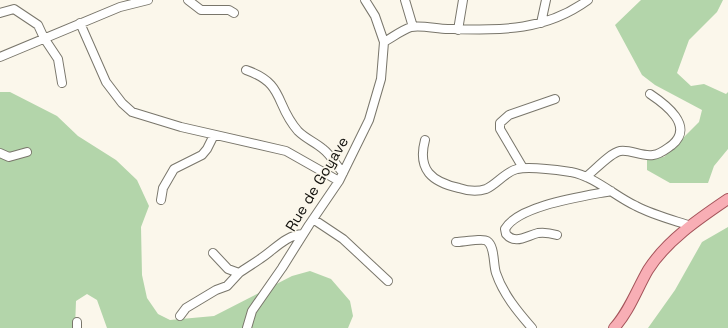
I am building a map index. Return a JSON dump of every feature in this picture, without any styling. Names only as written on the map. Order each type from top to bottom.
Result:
[{"type":"main road","points":[[614,328],[623,316],[649,268],[661,254],[691,226],[728,199]]},
{"type":"street","points":[[0,57],[126,2],[148,0]]},
{"type":"street","points":[[188,0],[201,10],[229,10],[234,13]]},
{"type":"street","name":"Rue de Goyave","points":[[247,328],[252,311],[339,181],[369,120],[381,79],[384,42],[375,16],[365,0]]},
{"type":"street","points":[[405,0],[413,27]]},
{"type":"street","points":[[458,30],[463,0]]},
{"type":"street","points":[[541,23],[546,0]]},
{"type":"street","points":[[384,42],[413,27],[458,30],[522,27],[541,23],[571,12],[588,0]]},
{"type":"street","points":[[0,13],[16,10],[36,22],[44,38],[58,59],[62,83]]},
{"type":"street","points":[[80,23],[106,82],[127,109],[168,124],[286,151],[339,181]]},
{"type":"street","points":[[246,70],[260,75],[271,84],[288,116],[298,130],[308,140],[324,149],[343,173]]},
{"type":"street","points":[[586,178],[615,153],[621,151],[651,155],[658,154],[674,143],[681,130],[680,123],[670,109],[650,94]]},
{"type":"street","points":[[523,168],[500,129],[500,123],[509,115],[555,100]]},
{"type":"street","points":[[161,200],[163,188],[174,170],[202,155],[207,149],[214,135]]},
{"type":"street","points":[[425,140],[422,151],[425,167],[430,176],[446,185],[470,191],[479,191],[487,188],[514,170],[523,168],[572,172],[611,191],[639,208],[691,226]]},
{"type":"street","points":[[0,153],[9,157],[27,152]]},
{"type":"street","points":[[557,234],[538,233],[517,240],[512,240],[506,234],[505,229],[514,220],[557,201],[611,191]]},
{"type":"street","points":[[313,219],[343,239],[388,281]]},
{"type":"street","points":[[180,316],[186,308],[216,290],[227,286],[239,273],[270,253],[286,239],[295,234],[303,234]]},
{"type":"street","points":[[456,242],[487,241],[491,246],[496,273],[507,296],[532,328]]},
{"type":"street","points":[[213,253],[228,269],[239,273]]},
{"type":"green space","points":[[641,0],[723,0],[717,12],[689,40],[677,73],[691,86],[704,84],[726,94],[728,92],[728,149],[714,166],[708,183],[670,183],[647,170],[647,158],[664,157],[699,122],[702,110],[655,85],[642,75],[615,25]]},
{"type":"green space","points":[[0,92],[10,92],[57,116],[78,136],[116,160],[137,180],[149,206],[141,227],[142,275],[147,298],[158,314],[170,320],[214,316],[292,276],[310,271],[331,279],[350,301],[353,316],[348,328],[107,328],[97,300],[87,294],[76,301],[75,328],[0,328]]},
{"type":"green space","points":[[728,227],[728,328],[648,328],[675,290],[702,242]]}]
